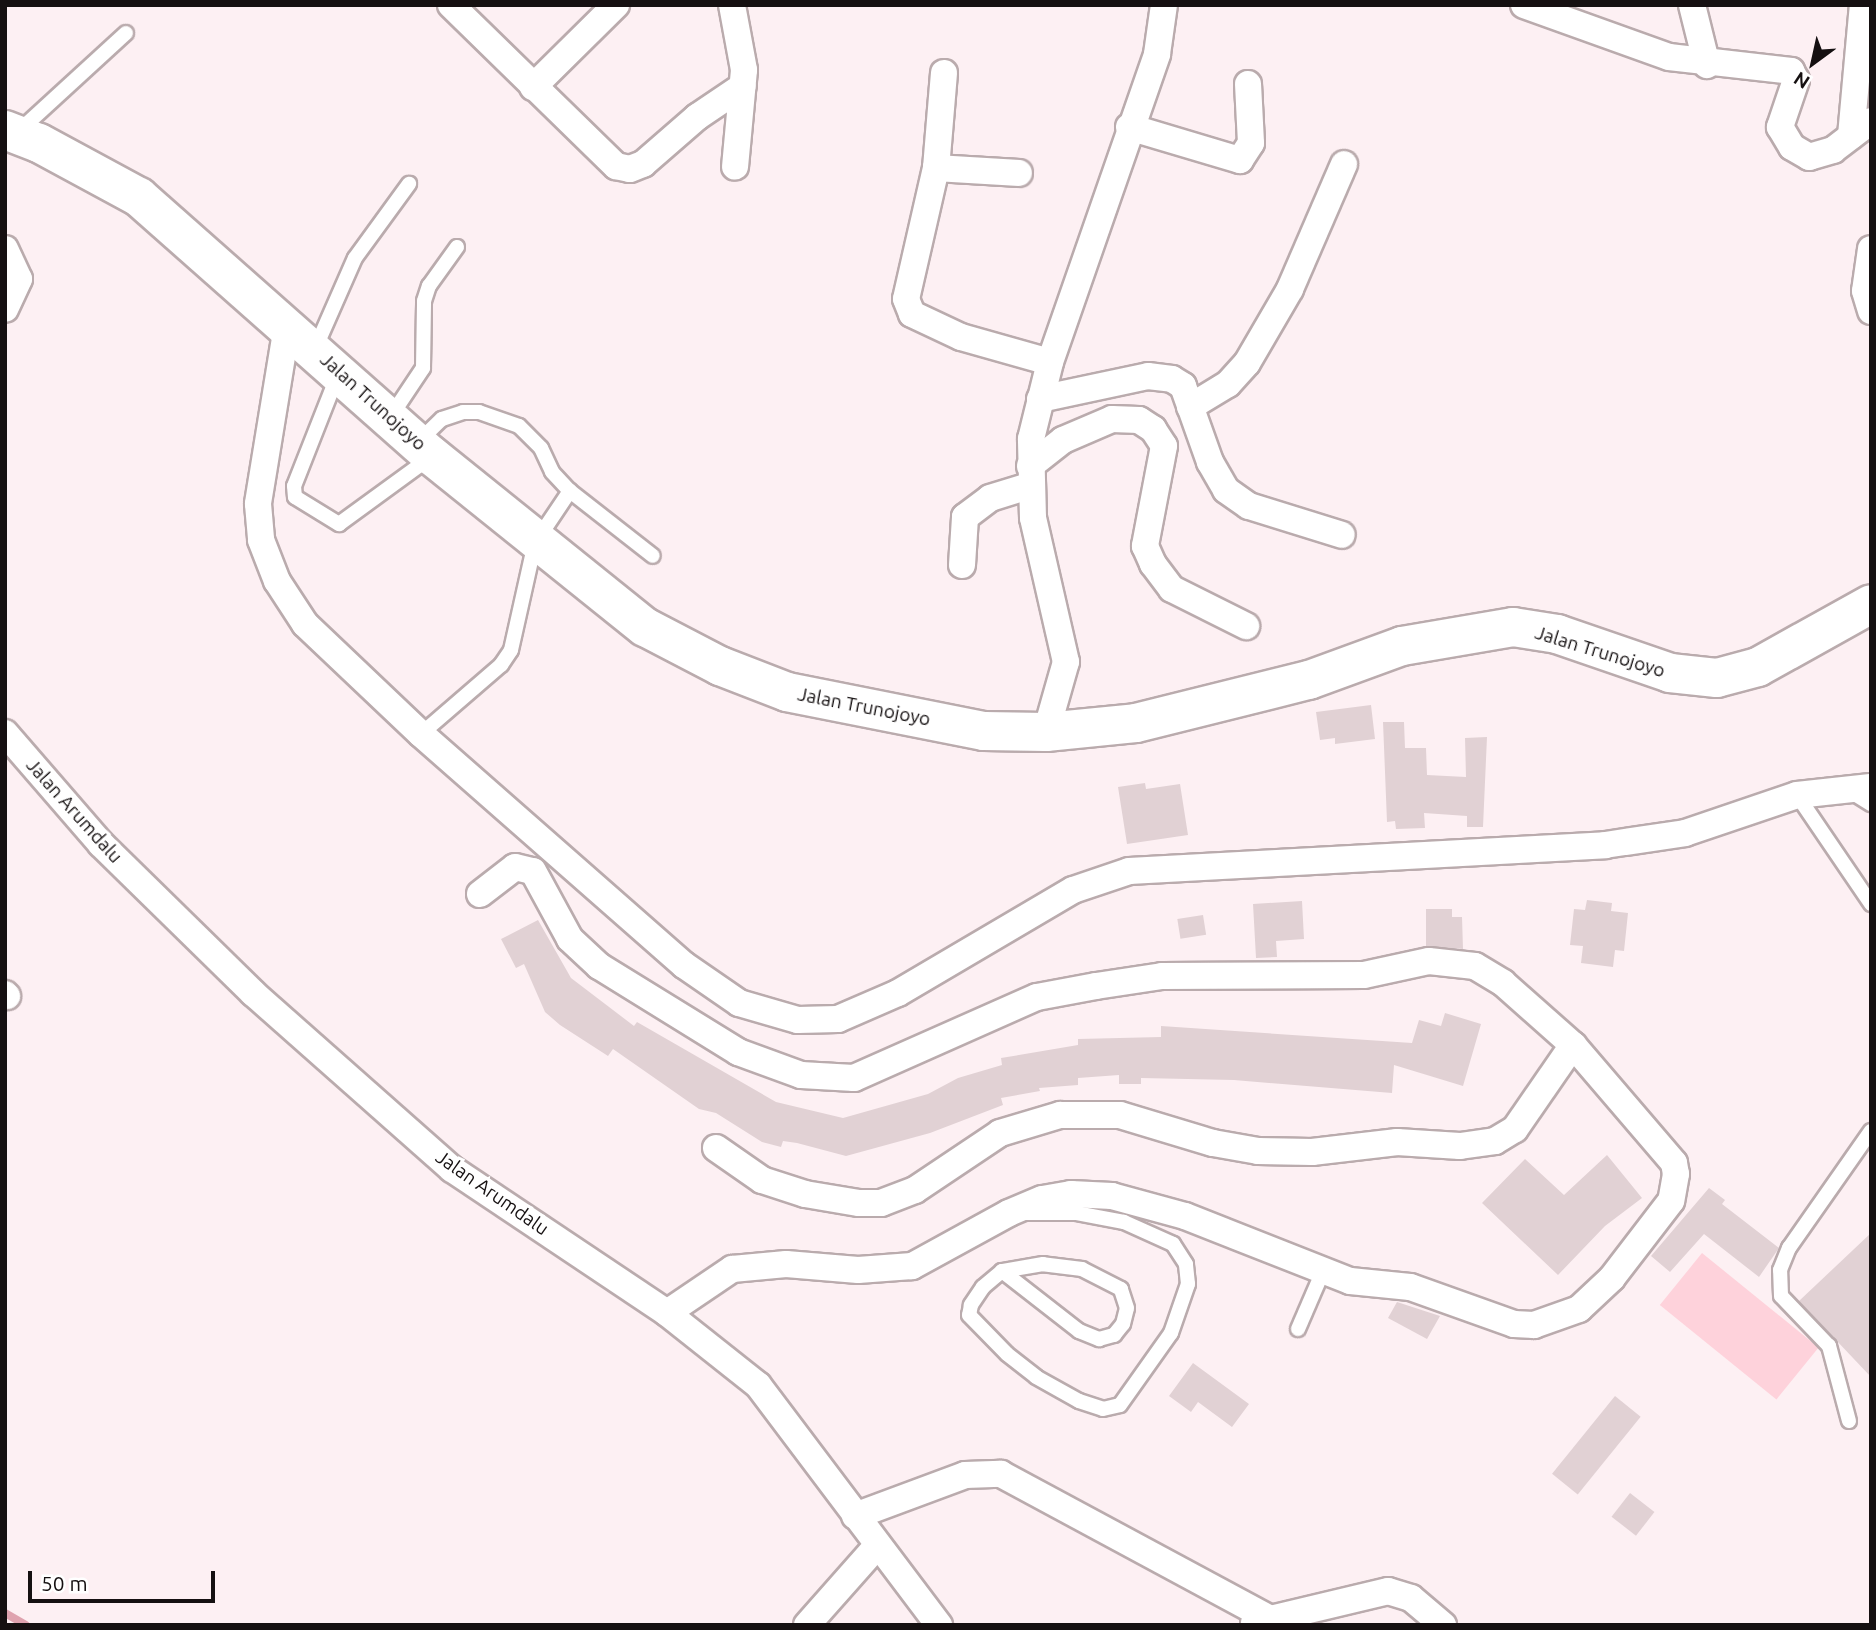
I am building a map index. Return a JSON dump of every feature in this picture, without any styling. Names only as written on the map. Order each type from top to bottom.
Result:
[{"type":"main road","name":"Jalan Trunojoyo","points":[[10,132],[139,197],[535,543],[645,627],[720,666],[787,692],[984,731],[1046,732],[1136,723],[1309,680],[1402,646],[1513,628],[1557,634],[1670,673],[1717,678],[1758,667],[1871,604]]},
{"type":"street","points":[[451,5],[616,166],[630,169],[643,164],[697,117],[743,86]]},
{"type":"street","points":[[533,87],[617,5]]},
{"type":"street","points":[[732,5],[743,86],[735,167]]},
{"type":"street","points":[[1046,732],[1066,662],[1030,476],[1040,399],[1049,362],[1129,127],[1157,54],[1164,5]]},
{"type":"street","points":[[1524,5],[1620,42],[1707,65],[1791,71],[1796,80],[1780,127],[1792,147],[1810,156],[1833,150],[1861,128],[1863,5]]},
{"type":"street","points":[[1692,5],[1707,65]]},
{"type":"street","points":[[944,73],[936,168],[906,299],[912,314],[961,337],[1049,362]]},
{"type":"street","points":[[1129,127],[1240,160],[1251,143],[1248,84]]},
{"type":"street","points":[[1190,407],[1228,384],[1247,363],[1290,289],[1344,164]]},
{"type":"street","points":[[936,168],[1019,173]]},
{"type":"street","points":[[5,249],[19,279],[5,309]]},
{"type":"street","points":[[1871,249],[1865,291],[1871,311]]},
{"type":"street","points":[[314,348],[258,504],[261,540],[277,581],[305,624],[421,734],[684,965],[739,1003],[798,1020],[838,1019],[898,993],[1063,895],[1129,871],[1605,845],[1685,833],[1797,796],[1859,787]]},
{"type":"street","points":[[1040,399],[1160,375],[1183,386],[1210,462],[1226,490],[1249,506],[1342,535]]},
{"type":"street","points":[[962,565],[964,517],[989,498],[1030,476],[1063,440],[1112,419],[1139,420],[1153,429],[1164,446],[1145,546],[1153,564],[1172,589],[1246,626]]},
{"type":"street","name":"Jalan Arumdalu","points":[[5,733],[102,844],[253,993],[431,1150],[667,1313],[758,1385],[939,1625]]},
{"type":"street","points":[[480,894],[516,867],[533,871],[570,939],[599,966],[738,1052],[801,1075],[853,1078],[1037,997],[1096,986],[1162,976],[1364,975],[1429,961],[1475,966],[1503,983],[1573,1045],[1674,1163],[1676,1174],[1671,1201],[1649,1235],[1579,1309],[1534,1325],[1514,1324],[1410,1287],[1381,1287],[1323,1271],[1298,1257],[1185,1216],[1112,1196],[1071,1195],[1042,1199],[1009,1213],[912,1266],[858,1270],[786,1264],[732,1269],[667,1313]]},
{"type":"street","points":[[716,1148],[762,1180],[806,1195],[870,1203],[915,1190],[1000,1133],[1060,1115],[1120,1115],[1213,1143],[1258,1151],[1312,1152],[1397,1142],[1460,1146],[1495,1140],[1515,1129],[1573,1045]]},
{"type":"street","points":[[855,1516],[945,1480],[1001,1474],[1259,1622],[1388,1591],[1411,1598],[1443,1625]]},
{"type":"street","points":[[807,1625],[877,1546]]},
{"type":"lane","points":[[10,132],[126,33]]},
{"type":"lane","points":[[409,184],[355,258],[314,348],[295,497],[339,524],[413,439],[442,419],[479,412],[519,426],[541,448],[552,472],[570,491],[653,556]]},
{"type":"lane","points":[[413,439],[424,369],[424,301],[429,286],[457,247]]},
{"type":"lane","points":[[421,734],[501,665],[511,650],[535,543],[570,491]]},
{"type":"lane","points":[[1859,787],[1871,804]]},
{"type":"lane","points":[[1797,796],[1871,904]]},
{"type":"lane","points":[[1849,1422],[1829,1346],[1781,1296],[1780,1269],[1788,1248],[1871,1131]]},
{"type":"lane","points":[[1002,1271],[1079,1331],[1099,1339],[1114,1335],[1123,1324],[1127,1308],[1121,1289],[1082,1269],[1043,1264],[1002,1271],[983,1287],[969,1315],[1036,1377],[1103,1409],[1120,1405],[1171,1334],[1188,1284],[1186,1264],[1174,1244],[1124,1222],[1077,1213],[1009,1213]]},
{"type":"lane","points":[[1298,1329],[1323,1271]]},
{"type":"shaded area","points":[[1702,1253],[1819,1347],[1776,1399],[1660,1305]]},
{"type":"building","points":[[1371,705],[1375,739],[1335,744],[1335,738],[1320,740],[1316,712]]},
{"type":"building","points":[[1383,722],[1404,722],[1405,748],[1426,748],[1427,775],[1466,777],[1465,738],[1487,737],[1483,827],[1467,827],[1467,816],[1424,813],[1425,828],[1396,829],[1395,821],[1387,822]]},
{"type":"building","points":[[1145,783],[1146,789],[1180,784],[1188,835],[1127,844],[1118,787]]},
{"type":"building","points":[[1587,900],[1612,903],[1611,911],[1628,913],[1624,951],[1615,950],[1613,967],[1581,963],[1583,946],[1570,945],[1574,909],[1585,910]]},
{"type":"building","points":[[1302,901],[1304,939],[1276,941],[1277,957],[1256,958],[1253,904]]},
{"type":"building","points":[[1426,909],[1452,909],[1452,917],[1462,917],[1463,949],[1426,946]]},
{"type":"building","points":[[1203,915],[1206,935],[1180,939],[1177,919]]},
{"type":"building","points":[[538,920],[571,978],[634,1026],[637,1022],[776,1102],[843,1118],[928,1094],[958,1078],[1002,1065],[1001,1058],[1078,1045],[1078,1039],[1161,1037],[1161,1026],[1412,1043],[1419,1020],[1441,1026],[1445,1013],[1481,1024],[1463,1086],[1394,1065],[1392,1093],[1234,1080],[1141,1078],[1141,1084],[1119,1084],[1119,1075],[1078,1078],[1078,1085],[1039,1088],[1040,1091],[1001,1098],[1003,1105],[930,1133],[846,1156],[797,1143],[783,1141],[781,1147],[762,1142],[716,1113],[699,1109],[613,1049],[608,1056],[560,1025],[545,1012],[524,964],[516,968],[501,939]]},
{"type":"building","points":[[1607,1155],[1642,1198],[1605,1226],[1558,1275],[1482,1203],[1525,1159],[1564,1195]]},
{"type":"building","points":[[1709,1188],[1725,1200],[1722,1204],[1779,1248],[1759,1277],[1704,1234],[1670,1272],[1651,1256]]},
{"type":"building","points":[[1871,1233],[1871,1377],[1799,1301]]},
{"type":"building","points":[[1397,1302],[1440,1316],[1427,1339],[1388,1318]]},
{"type":"building","points":[[1193,1363],[1249,1404],[1232,1427],[1198,1402],[1191,1412],[1169,1396]]},
{"type":"building","points":[[1615,1396],[1641,1417],[1578,1494],[1552,1474]]},
{"type":"building","points":[[1630,1493],[1654,1512],[1636,1536],[1612,1517]]},
{"type":"waterway","points":[[5,1613],[26,1625]]}]
